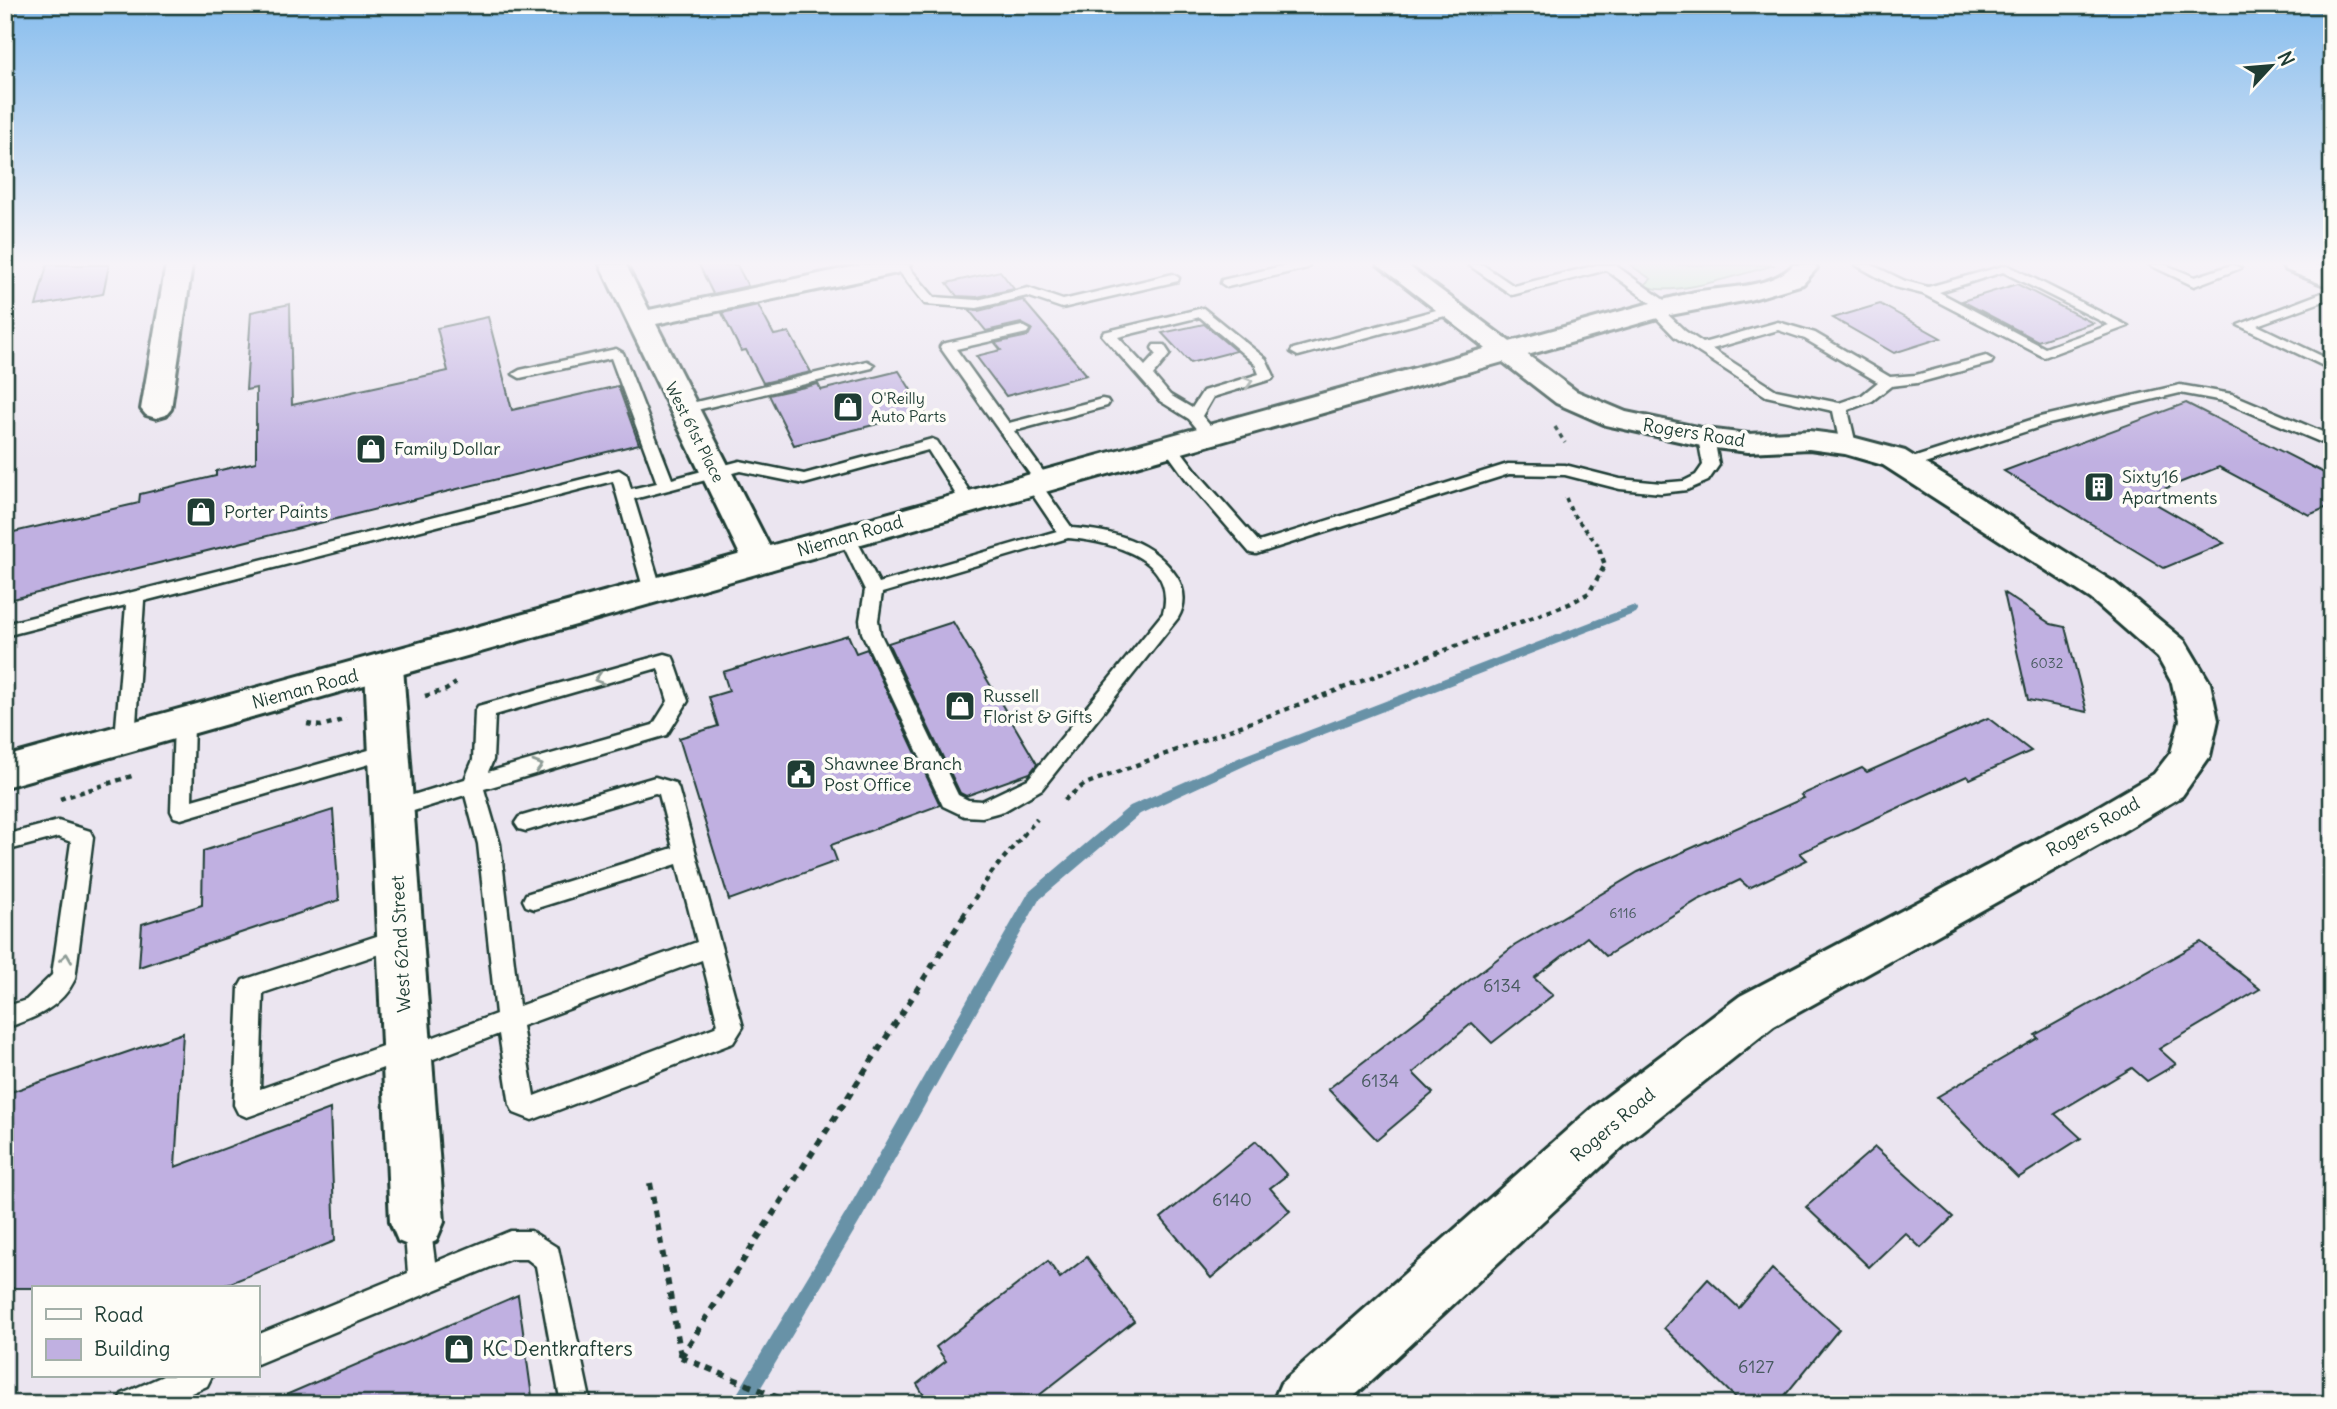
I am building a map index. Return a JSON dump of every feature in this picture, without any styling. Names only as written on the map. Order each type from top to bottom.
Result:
[{"type":"street","points":[[156,409],[168,331]]},
{"type":"street","name":"West 61st Place","points":[[644,331],[760,561]]},
{"type":"street","name":"Rogers Road","points":[[1302,1404],[1611,1124],[1757,1011],[2168,785],[2190,756],[2199,720],[2191,683],[2172,650],[2103,591],[1844,427],[1809,440],[1748,443],[1706,438],[1617,419],[1566,397],[1479,331]]},
{"type":"street","name":"Nieman Road","points":[[5,772],[1171,447],[1203,426],[1584,331]]},
{"type":"street","name":"West 62nd Street","points":[[384,667],[417,1222]]},
{"type":"lane","points":[[1019,331],[947,347],[1005,429],[1067,533]]},
{"type":"lane","points":[[1149,331],[1109,335],[1166,398],[1203,426],[1208,394],[1267,376],[1261,362],[1225,331]]},
{"type":"lane","points":[[1298,352],[1375,331]]},
{"type":"lane","points":[[1679,331],[1700,348],[1771,393],[1844,427],[1867,398],[1887,382],[1917,379],[1986,360]]},
{"type":"lane","points":[[1700,348],[1761,331]]},
{"type":"lane","points":[[1793,331],[1810,336],[1887,382]]},
{"type":"lane","points":[[2002,331],[2044,353],[2107,331]]},
{"type":"lane","points":[[2257,331],[2332,366]]},
{"type":"lane","points":[[1145,375],[1163,354],[1159,348]]},
{"type":"lane","points":[[520,374],[616,353],[666,485]]},
{"type":"lane","points":[[684,409],[867,365]]},
{"type":"lane","points":[[1906,465],[2045,421],[2180,389],[2227,397],[2332,442]]},
{"type":"lane","points":[[1005,429],[1102,403]]},
{"type":"lane","points":[[1171,447],[1192,476],[1256,549],[1508,470],[1565,470],[1620,484],[1661,488],[1687,485],[1702,478],[1711,465],[1706,438]]},
{"type":"lane","points":[[625,496],[740,466],[804,479],[932,444],[970,502]]},
{"type":"lane","points":[[5,630],[619,475],[653,591]]},
{"type":"lane","points":[[847,537],[874,590],[869,620],[871,633],[950,800],[964,808],[982,809],[997,805],[1035,784],[1172,614],[1177,599],[1175,586],[1145,552],[1117,540],[1067,533],[874,590]]},
{"type":"lane","points":[[125,739],[135,598]]},
{"type":"lane","points":[[394,809],[473,785],[660,730],[678,701],[665,660],[485,711],[483,760],[473,785],[489,844],[509,1020],[523,1105],[532,1108],[724,1035],[731,1027],[668,788],[655,785],[526,823]]},
{"type":"lane","points":[[184,723],[181,811],[390,751]]},
{"type":"lane","points":[[5,843],[58,829],[82,837],[64,979],[34,1008],[5,1018]]},
{"type":"lane","points":[[534,900],[684,853]]},
{"type":"lane","points":[[401,936],[251,987],[247,1105],[509,1020],[710,947]]},
{"type":"lane","points":[[417,1222],[423,1280]]},
{"type":"lane","points":[[259,1349],[510,1245],[531,1245],[548,1258],[576,1404]]},
{"type":"lane","points":[[132,1404],[192,1378]]},
{"type":"path","points":[[1054,806],[1085,784],[1569,604],[1589,593]]},
{"type":"path","points":[[681,1357],[992,872],[1034,821],[1044,814]]},
{"type":"path","points":[[650,1182],[681,1357]]},
{"type":"path","points":[[681,1357],[790,1402]]},
{"type":"building","points":[[250,331],[291,331],[292,405],[448,371],[438,331],[492,331],[512,410],[618,386],[639,444],[5,601],[5,534],[139,503],[140,494],[216,476],[216,471],[256,462],[256,388],[246,390]]},
{"type":"building","points":[[731,331],[772,331],[774,335],[789,332],[811,372],[763,383],[746,350],[741,351]]},
{"type":"building","points":[[1031,331],[1049,331],[1087,375],[1006,396],[976,356],[1001,350],[995,343],[1028,336]]},
{"type":"building","points":[[1212,331],[1236,351],[1190,363],[1162,333]]},
{"type":"building","points":[[1855,331],[1928,331],[1941,338],[1894,353]]},
{"type":"building","points":[[2019,331],[2069,331],[2038,341]]},
{"type":"building","name":"O'Reilly Auto Parts","points":[[899,371],[925,412],[794,445],[769,395],[818,384],[821,390]]},
{"type":"building","name":"Sixty16 Apartments","points":[[2186,403],[2332,477],[2332,505],[2309,515],[2219,467],[2144,497],[2224,543],[2164,568],[2004,471]]},
{"type":"building","points":[[2004,593],[2051,624],[2065,627],[2087,712],[2028,700]]},
{"type":"building","name":"Russell Florist & Gifts","points":[[953,622],[1037,764],[1030,773],[966,796],[960,793],[888,643]]},
{"type":"building","name":"Shawnee Branch Post Office","points":[[848,635],[856,653],[867,649],[940,805],[831,845],[837,861],[729,900],[679,738],[718,726],[709,697],[729,691],[723,672]]},
{"type":"building","points":[[1988,718],[2031,751],[1970,779],[1967,776],[1800,853],[1807,860],[1749,888],[1740,880],[1698,900],[1606,956],[1587,937],[1534,978],[1553,995],[1492,1043],[1472,1023],[1413,1073],[1433,1093],[1377,1140],[1328,1089],[1514,946],[1638,872],[1804,798],[1801,795],[1862,768],[1867,772]]},
{"type":"building","points":[[333,810],[339,900],[139,967],[142,924],[202,905],[203,851]]},
{"type":"building","points":[[2201,942],[2260,989],[2159,1049],[2176,1064],[2147,1081],[2132,1068],[2055,1114],[2081,1138],[2018,1178],[1937,1097],[2038,1038],[2035,1035]]},
{"type":"building","points":[[183,1033],[175,1167],[330,1109],[335,1241],[223,1286],[5,1288],[5,1094]]},
{"type":"building","points":[[1256,1141],[1287,1175],[1270,1188],[1290,1211],[1211,1278],[1161,1218]]},
{"type":"building","points":[[1875,1147],[1953,1217],[1921,1248],[1905,1233],[1869,1267],[1806,1207]]},
{"type":"building","points":[[1087,1257],[1134,1321],[1028,1404],[929,1404],[917,1384],[946,1361],[936,1347],[1048,1261],[1060,1278]]},
{"type":"building","points":[[1772,1269],[1839,1329],[1778,1404],[1742,1404],[1664,1328],[1708,1279],[1739,1308]]},
{"type":"building","name":"KC Dentkrafters","points":[[518,1295],[533,1404],[265,1404]]},
{"type":"waterway","points":[[740,1404],[853,1217],[1034,896],[1135,810],[1250,758],[1632,610]]},
{"type":"place","name":"O'Reilly Auto Parts","points":[[848,407]]},
{"type":"place","name":"Family Dollar","points":[[371,449]]},
{"type":"place","name":"Sixty16 Apartments","points":[[2099,487]]},
{"type":"place","name":"Porter Paints","points":[[201,512]]},
{"type":"place","name":"Russell Florist & Gifts","points":[[960,706]]},
{"type":"place","name":"Shawnee Branch Post Office","points":[[801,774]]},
{"type":"place","name":"KC Dentkrafters","points":[[459,1349]]}]
